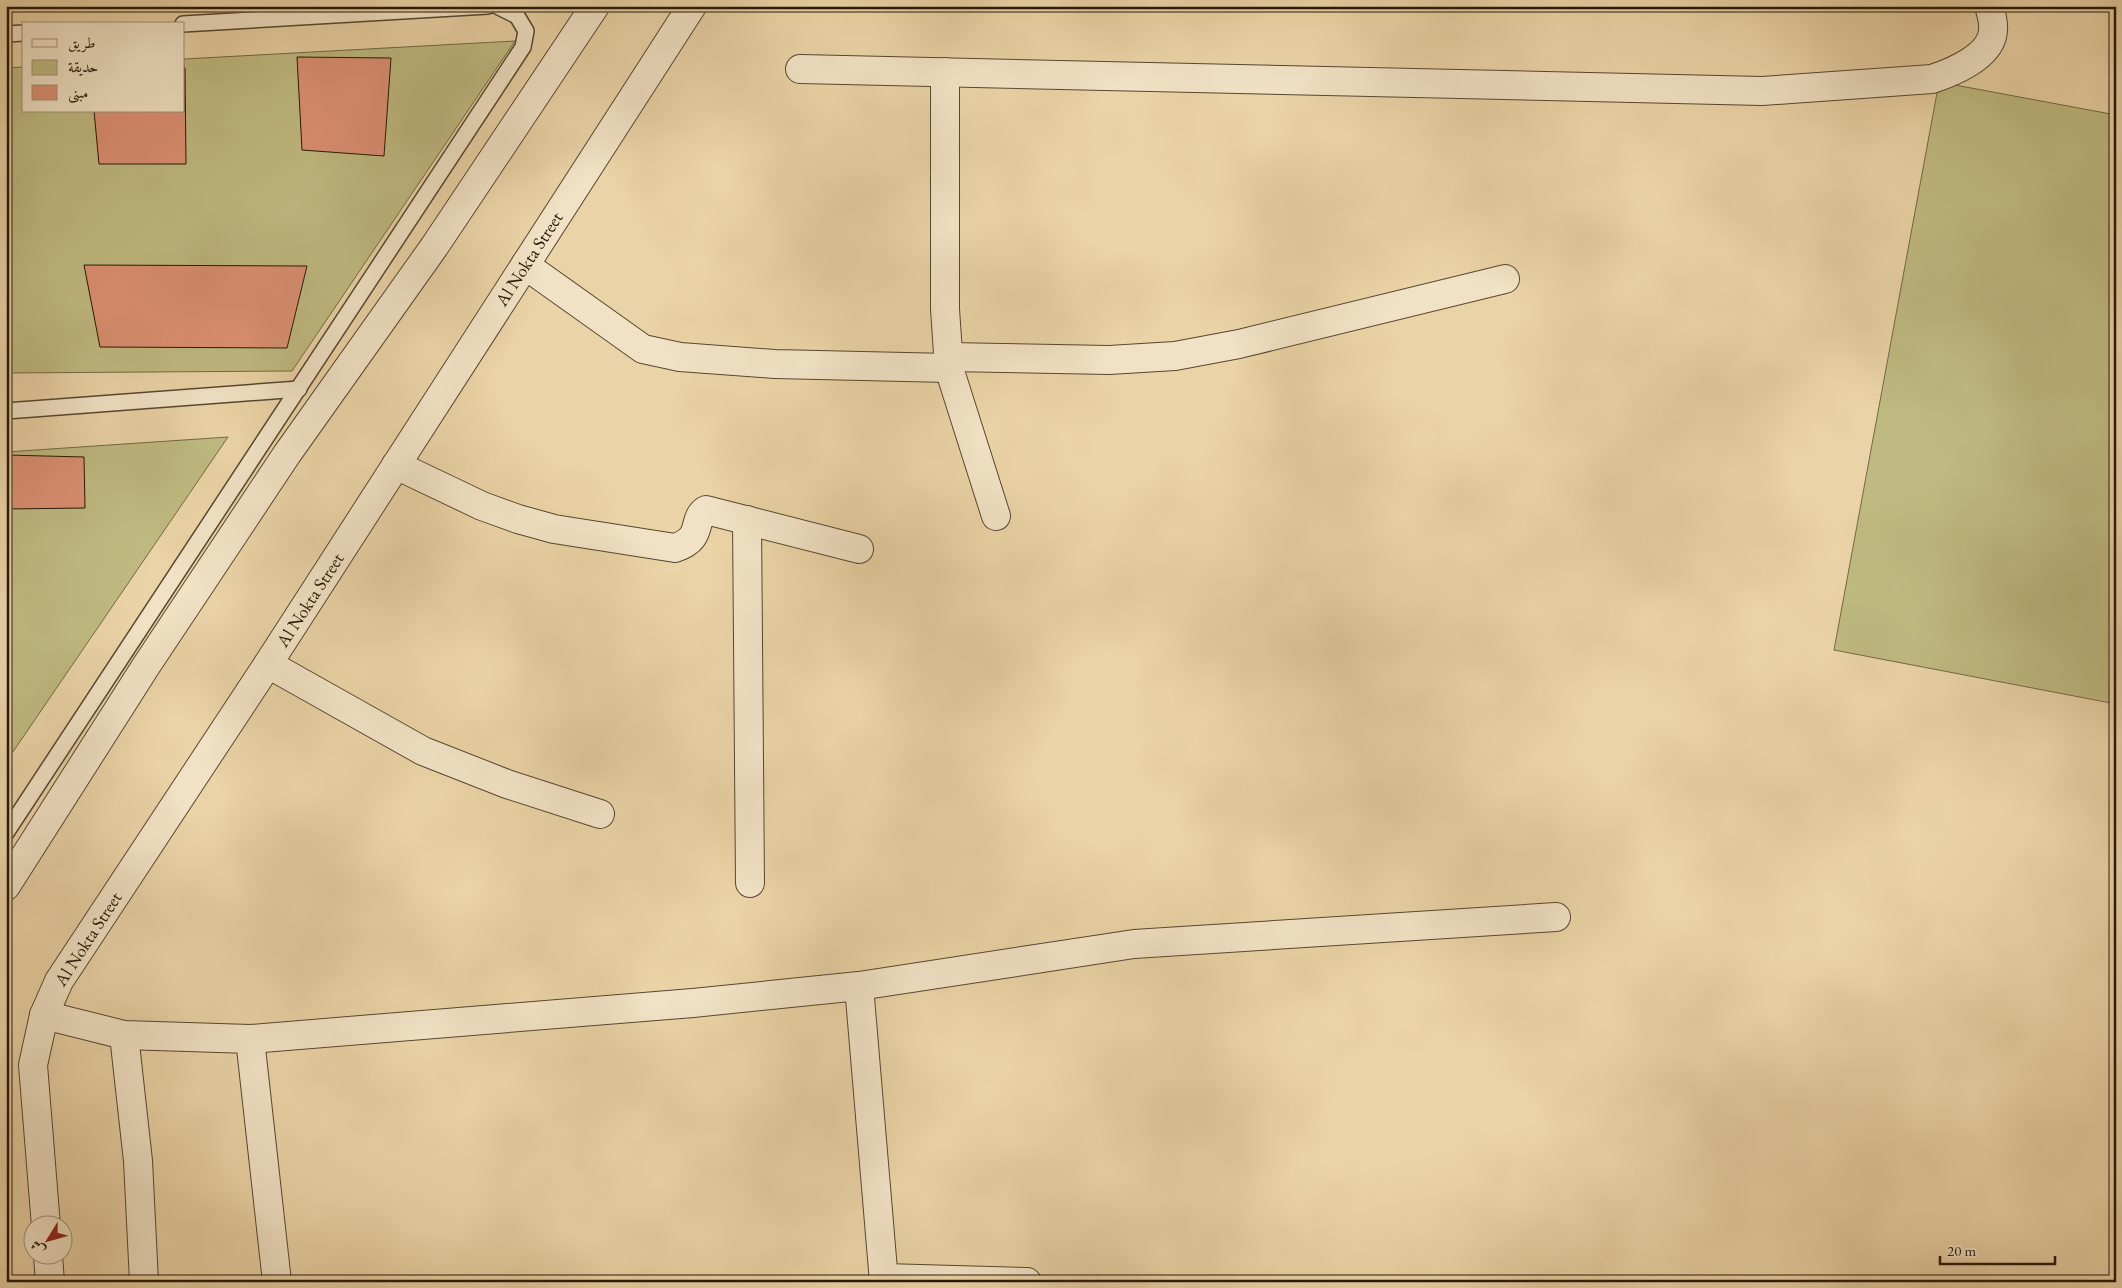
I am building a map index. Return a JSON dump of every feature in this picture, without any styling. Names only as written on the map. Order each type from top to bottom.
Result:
[{"type":"street","points":[[6,886],[146,666],[287,454],[434,247],[595,6]]},
{"type":"street","name":"Al Nokta Street","points":[[45,1216],[33,1065],[44,1016],[59,981],[268,664],[692,6]]},
{"type":"street","points":[[800,69],[1762,91],[1932,79],[1958,70],[1976,58],[1990,42],[1994,30],[1990,6]]},
{"type":"street","points":[[945,72],[944,308],[948,362],[996,516]]},
{"type":"street","points":[[525,265],[642,349],[680,357],[775,364],[1109,360],[1175,356],[1239,344],[1505,279]]},
{"type":"street","points":[[396,465],[482,506],[554,529],[675,548],[687,544],[692,538],[702,513],[706,510],[859,549]]},
{"type":"street","points":[[747,520],[750,883]]},
{"type":"street","points":[[268,664],[423,751],[507,784],[600,814]]},
{"type":"street","points":[[44,1016],[124,1035],[250,1039],[693,1003],[858,986],[1134,944],[1556,917]]},
{"type":"street","points":[[858,986],[884,1280],[1027,1282]]},
{"type":"street","points":[[124,1035],[138,1161],[144,1282]]},
{"type":"street","points":[[250,1039],[278,1282]]},
{"type":"street","points":[[49,1266],[50,1282]]},
{"type":"lane","points":[[185,24],[488,6]]},
{"type":"lane","points":[[6,832],[523,47],[526,31],[517,16],[497,6]]},
{"type":"lane","points":[[6,34],[22,33]]},
{"type":"lane","points":[[6,411],[299,389]]},
{"type":"green space","points":[[515,41],[292,371],[6,373],[6,68],[22,67],[22,112],[185,112],[185,59]]},
{"type":"green space","points":[[1939,82],[2116,115],[2116,704],[1834,650]]},
{"type":"green space","points":[[228,437],[6,762],[6,452]]},
{"type":"building","points":[[297,57],[391,58],[384,156],[302,150]]},
{"type":"building","points":[[185,68],[186,164],[99,164],[94,112],[185,112]]},
{"type":"building","points":[[84,265],[307,266],[287,348],[100,347]]},
{"type":"building","points":[[6,455],[84,457],[85,508],[6,509]]}]
